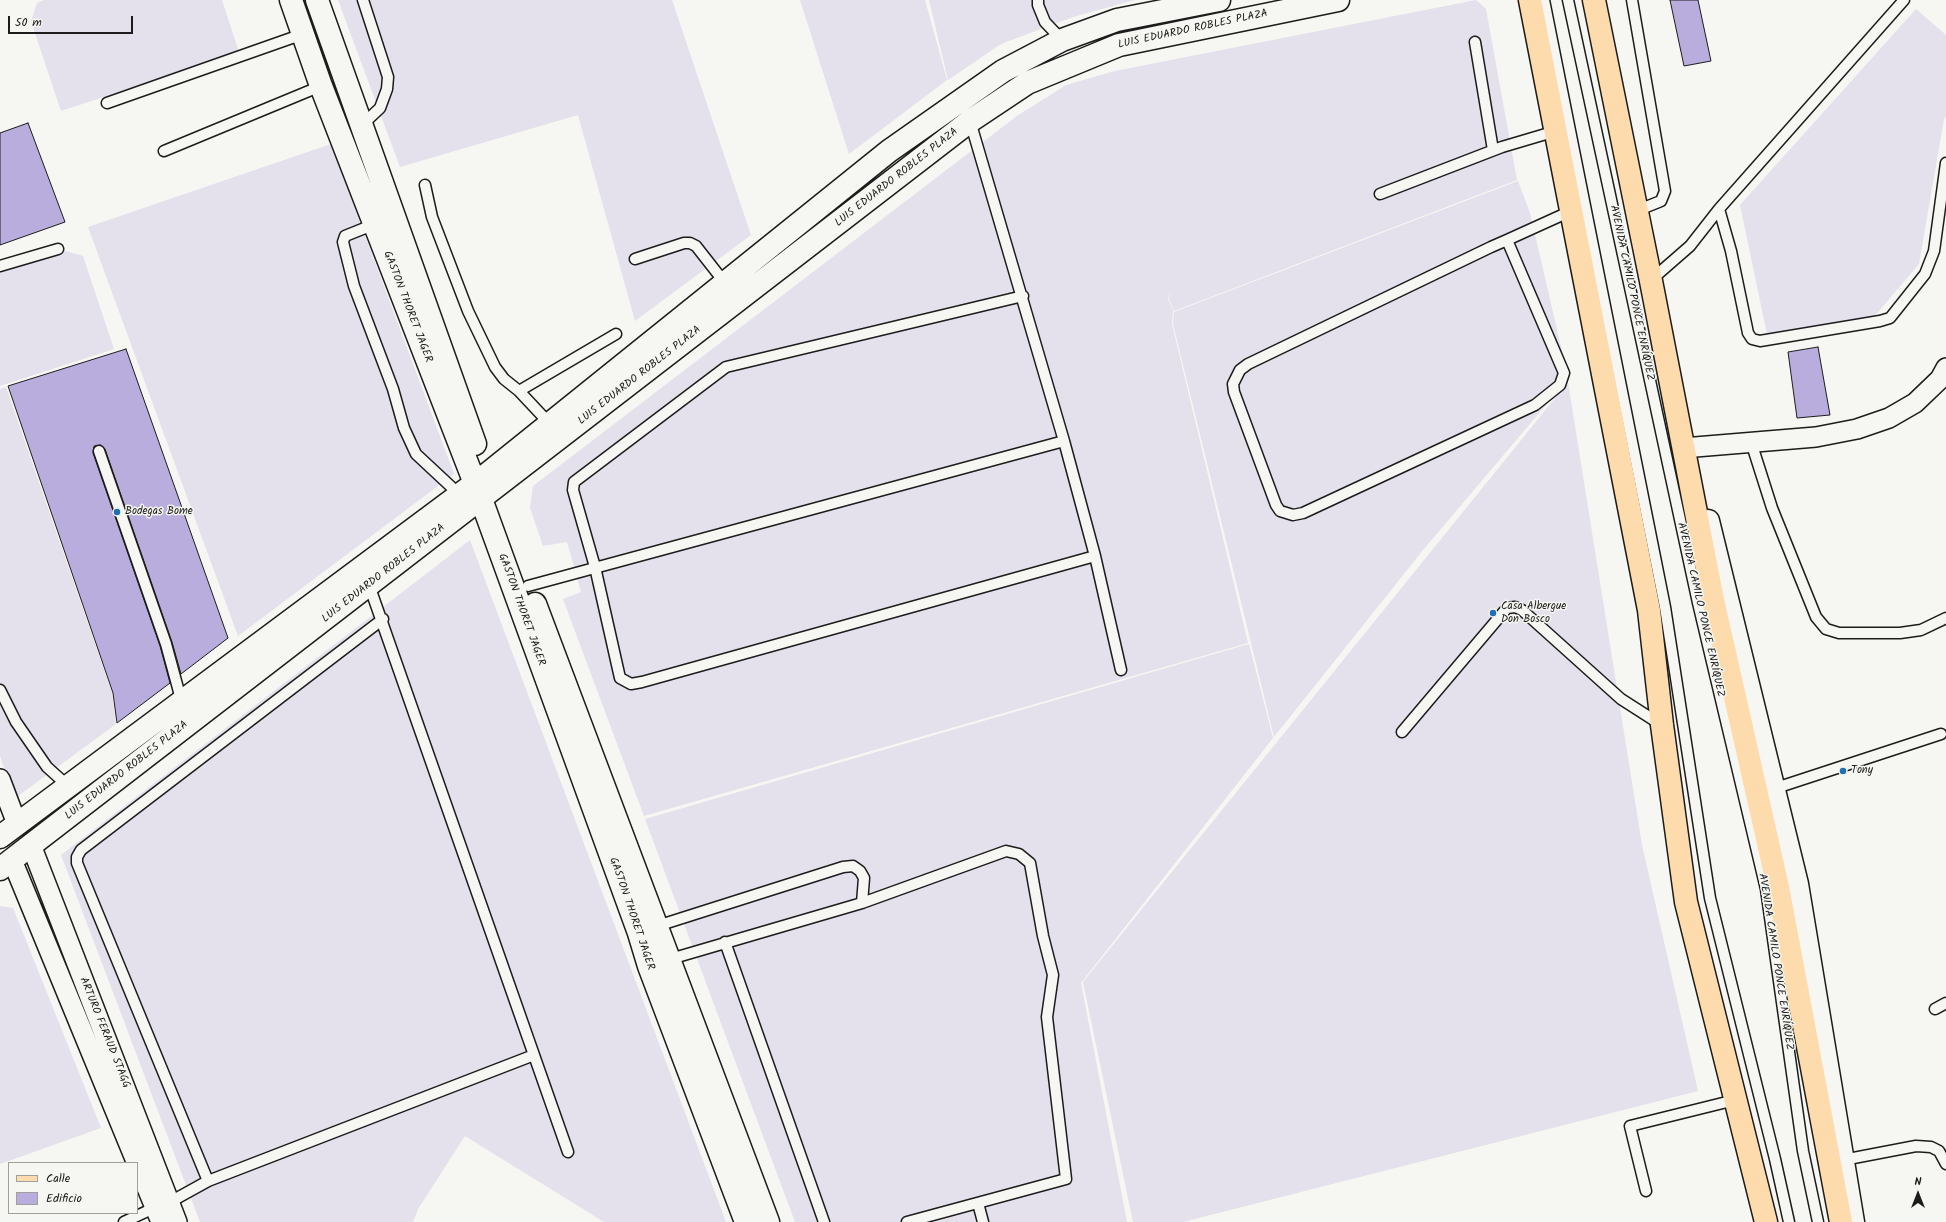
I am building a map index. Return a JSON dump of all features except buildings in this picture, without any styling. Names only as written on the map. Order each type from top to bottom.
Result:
[{"type":"main road","points":[[1530,0],[1649,610],[1662,725],[1686,902],[1766,1222]]},
{"type":"main road","name":"AVENIDA CAMILO PONCE ENRÍQUEZ","points":[[1594,0],[1651,281],[1712,600],[1778,887],[1841,1222]]},
{"type":"street","name":"GASTON THORET JAGER","points":[[291,0],[321,86],[479,488],[648,930]]},
{"type":"street","name":"GASTON THORET JAGER","points":[[317,0],[362,126],[479,488],[528,586],[659,962],[746,1222]]},
{"type":"street","name":"LUIS EDUARDO ROBLES PLAZA","points":[[0,837],[68,786],[186,711],[370,585],[550,424],[889,151],[1003,71],[1062,40],[1117,20],[1219,0]]},
{"type":"street","name":"LUIS EDUARDO ROBLES PLAZA","points":[[6,864],[31,845],[186,711],[479,488],[970,120],[1027,83],[1119,44],[1338,0]]},
{"type":"street","points":[[1683,448],[1816,437],[1856,429],[1889,418],[1915,403],[1940,379],[1946,368]]},
{"type":"street","name":"AVENIDA CAMILO PONCE ENRÍQUEZ","points":[[1683,448],[1697,474],[1797,884],[1853,1222]]},
{"type":"street","points":[[0,778],[17,824]]},
{"type":"street","name":"ARTURO FERAUD STAGG","points":[[31,845],[162,1211]]},
{"type":"street","name":"ARTURO FERAUD STAGG","points":[[6,864],[162,1211],[177,1222]]},
{"type":"street","name":"GASTON THORET JAGER","points":[[659,962],[768,1222]]},
{"type":"lane","points":[[362,126],[380,108],[387,89],[388,77],[364,0]]},
{"type":"lane","points":[[1038,0],[1038,5],[1045,22],[1062,40]]},
{"type":"lane","points":[[1544,0],[1665,607],[1710,898],[1775,1159],[1789,1222]]},
{"type":"lane","name":"AVENIDA CAMILO PONCE ENRÍQUEZ","points":[[1568,0],[1698,604],[1766,889],[1803,1151],[1818,1222]]},
{"type":"lane","points":[[1632,0],[1665,191],[1661,201],[1636,211]]},
{"type":"lane","points":[[1651,281],[1690,246],[1719,209],[1904,0]]},
{"type":"lane","points":[[107,103],[303,34]]},
{"type":"lane","points":[[1475,42],[1493,150]]},
{"type":"lane","points":[[164,151],[321,86]]},
{"type":"lane","points":[[970,120],[1023,296],[1064,441],[1095,556],[1121,670]]},
{"type":"lane","points":[[1380,194],[1493,150],[1556,131]]},
{"type":"lane","points":[[1719,209],[1731,251],[1748,333],[1752,339],[1760,341],[1880,321],[1890,318],[1925,274],[1934,251],[1946,164]]},
{"type":"lane","points":[[425,185],[432,218],[468,311],[495,367],[504,379],[519,391],[550,424]]},
{"type":"lane","points":[[1507,240],[1564,373],[1560,385],[1536,405],[1303,513],[1293,515],[1280,511],[1276,505],[1234,392],[1233,384],[1240,370],[1248,364],[1507,240],[1571,211]]},
{"type":"lane","points":[[375,224],[345,236],[342,242],[354,286],[392,389],[404,428],[416,454],[479,488]]},
{"type":"lane","points":[[636,259],[684,243],[690,243],[696,246],[725,283]]},
{"type":"lane","points":[[0,266],[58,249]]},
{"type":"lane","points":[[1023,296],[726,367],[574,482],[573,490],[595,567],[620,678],[631,684],[650,680],[1095,556]]},
{"type":"lane","points":[[519,391],[616,334]]},
{"type":"lane","points":[[528,586],[1064,441]]},
{"type":"lane","points":[[1751,442],[1772,508],[1816,617],[1826,629],[1839,633],[1900,633],[1921,630],[1946,618]]},
{"type":"lane","points":[[99,451],[166,644],[186,711]]},
{"type":"lane","points":[[370,585],[568,1152]]},
{"type":"lane","points":[[1402,732],[1507,608],[1515,607],[1522,610],[1621,699],[1662,725]]},
{"type":"lane","points":[[208,1181],[80,872],[77,857],[81,850],[382,619]]},
{"type":"lane","points":[[0,690],[16,722],[47,767],[68,786]]},
{"type":"lane","points":[[1773,789],[1941,734]]},
{"type":"lane","points":[[659,962],[862,903],[1006,851],[1019,854],[1030,863],[1043,936],[1053,975],[1047,1017],[1066,1179],[907,1222]]},
{"type":"lane","points":[[648,930],[843,867],[853,866],[860,871],[864,878],[862,903]]},
{"type":"lane","points":[[725,942],[824,1222]]},
{"type":"lane","points":[[1935,1009],[1946,1003]]},
{"type":"lane","points":[[124,1222],[162,1211],[208,1181],[534,1056]]},
{"type":"lane","points":[[1646,1191],[1630,1126],[1735,1100]]},
{"type":"lane","points":[[1843,1160],[1916,1146],[1931,1147],[1939,1151],[1946,1164]]},
{"type":"lane","points":[[978,1203],[983,1222]]},
{"type":"shaded area","points":[[44,0],[222,0],[239,52],[61,111],[31,21],[37,3]]},
{"type":"shaded area","points":[[338,0],[672,0],[751,235],[635,321],[578,115],[400,167]]},
{"type":"shaded area","points":[[800,0],[925,0],[947,80],[849,154]]},
{"type":"shaded area","points":[[929,0],[1135,0],[1073,17],[1006,42],[948,80]]},
{"type":"shaded area","points":[[1476,0],[1486,9],[1517,180],[1174,311],[1169,299],[1170,291],[1168,299],[1173,310],[1172,324],[1248,643],[644,816],[563,599],[581,592],[567,542],[543,546],[530,508],[533,486],[1017,116],[1066,85],[1115,71]]},
{"type":"shaded area","points":[[1916,9],[1946,35],[1946,117],[1944,119],[1919,264],[1873,318],[1768,339],[1740,205]]},
{"type":"shaded area","points":[[331,144],[454,474],[238,636],[88,227]]},
{"type":"shaded area","points":[[1518,181],[1530,213],[1566,368],[1563,385],[1423,550],[1274,737],[1173,324],[1174,312]]},
{"type":"shaded area","points":[[58,249],[83,256],[114,349],[0,386],[0,269]]},
{"type":"shaded area","name":"Casa Albergue Don Bosco","points":[[1568,382],[1642,845],[1698,1091],[1183,1222],[1133,1222],[1083,982]]},
{"type":"shaded area","points":[[6,387],[112,693],[116,724],[18,796],[9,782],[0,756],[0,389]]},
{"type":"shaded area","points":[[470,540],[726,1222],[604,1222],[465,1136],[418,1209],[413,1222],[200,1222],[61,855]]},
{"type":"shaded area","points":[[1249,644],[1273,738],[1081,983],[1127,1222],[795,1222],[645,819]]},
{"type":"shaded area","points":[[0,906],[13,908],[101,1128],[0,1164]]},
{"type":"place","name":"Bodegas Bome","points":[[117,512]]},
{"type":"place","name":"Casa Albergue Don Bosco","points":[[1493,613]]},
{"type":"place","name":"Tony","points":[[1843,771]]}]
